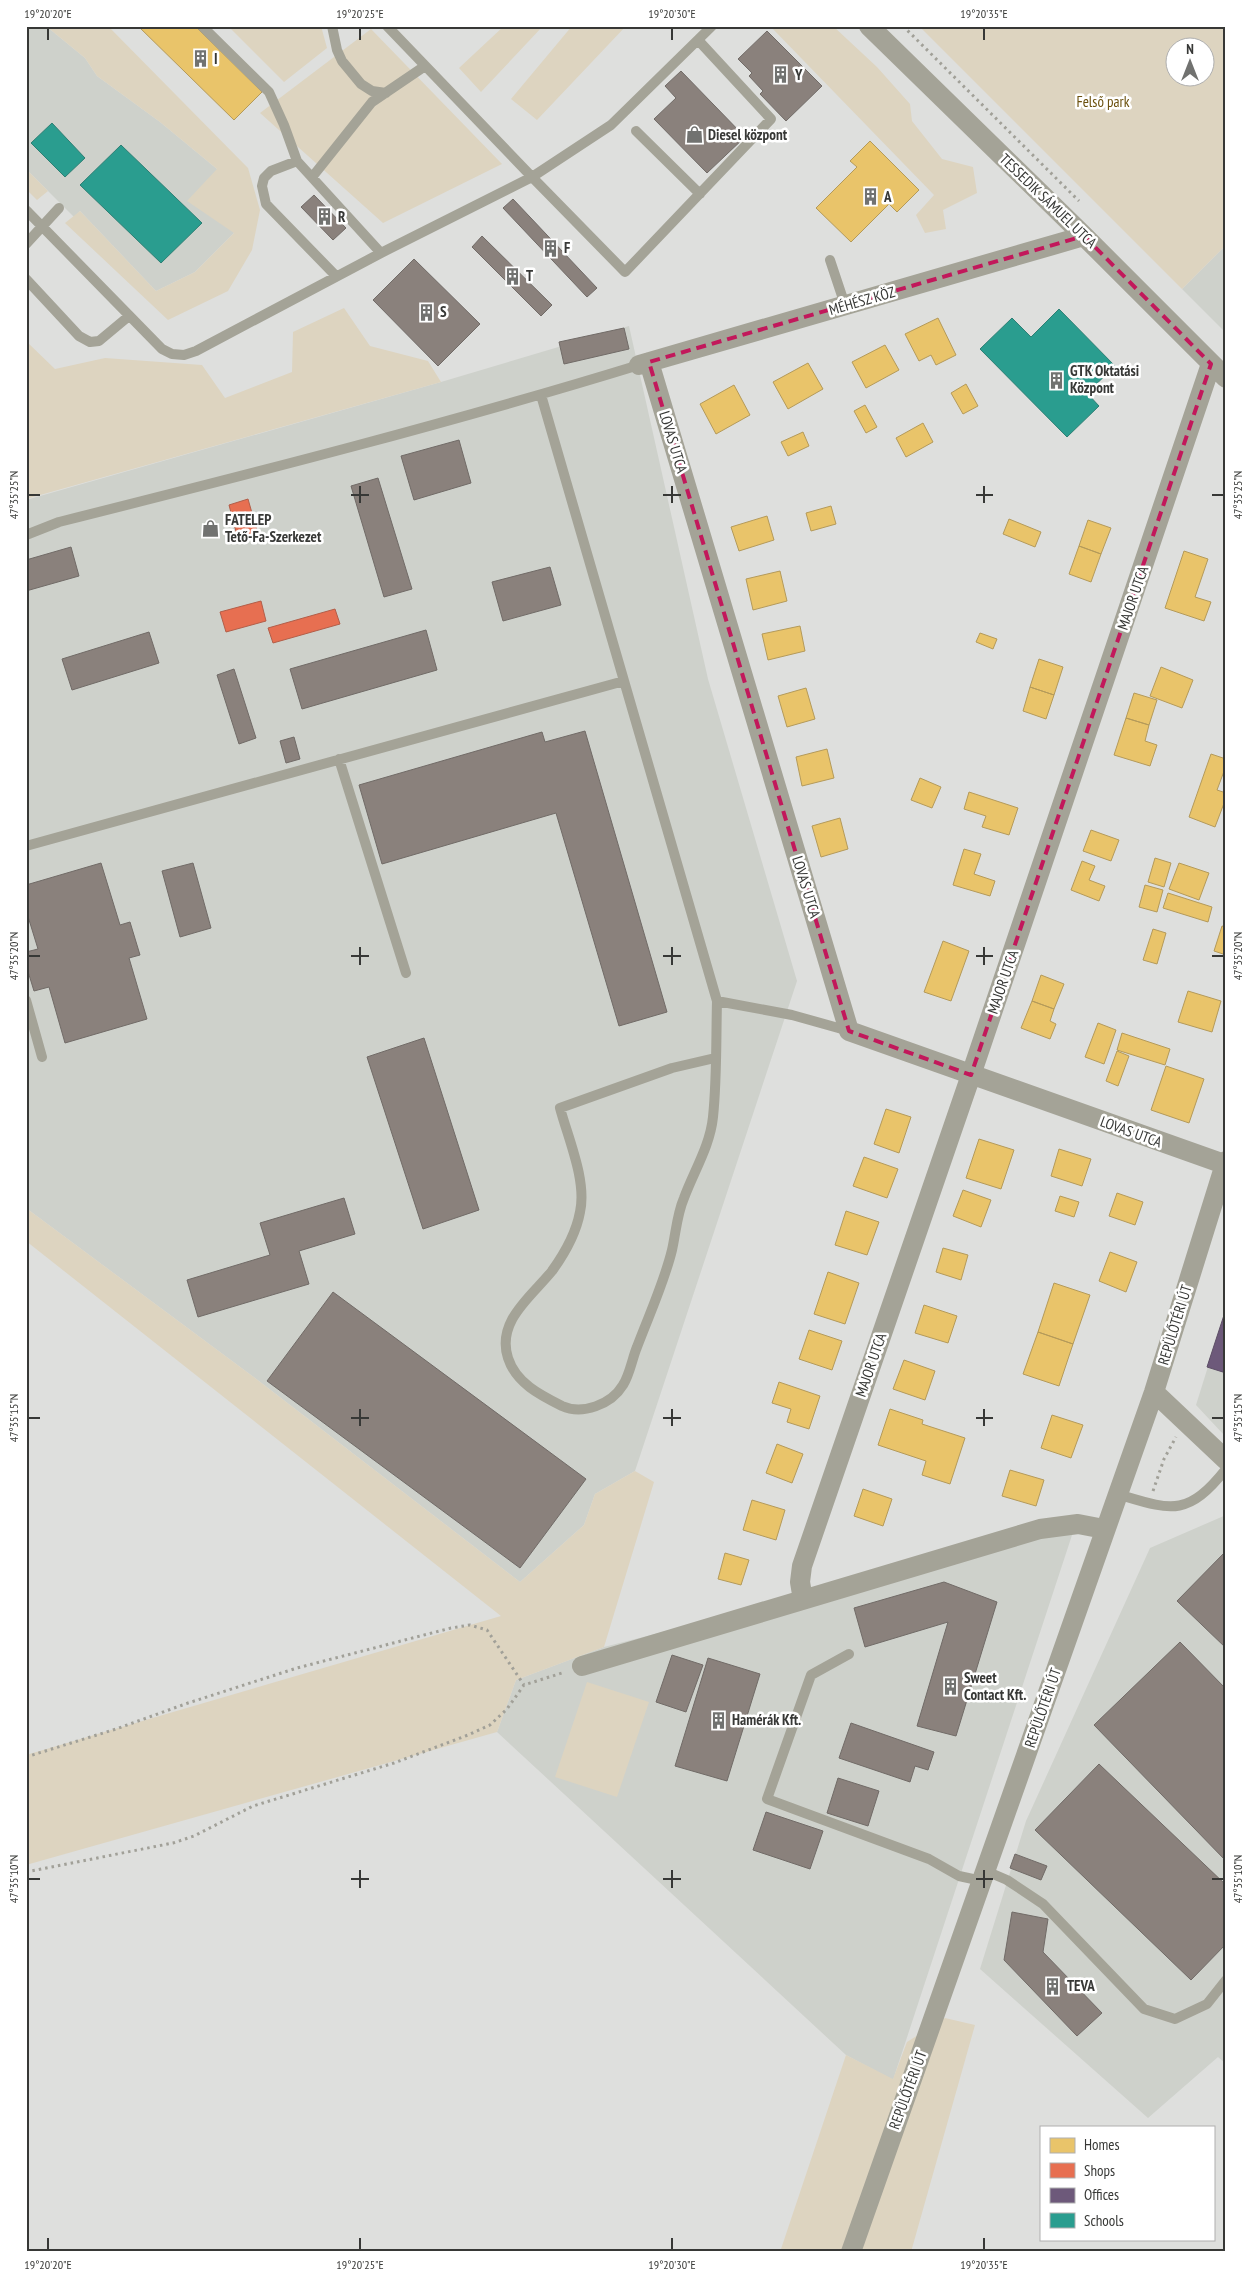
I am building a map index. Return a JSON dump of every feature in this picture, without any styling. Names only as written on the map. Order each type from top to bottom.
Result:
[{"type":"street","name":"TESSEDIK SÁMUEL UTCA","points":[[869,26],[1226,378]]},
{"type":"street","name":"MÉHÉSZ KÖZ","points":[[644,363],[1084,236]]},
{"type":"street","name":"LOVAS UTCA","points":[[644,363],[849,1031],[1225,1163]]},
{"type":"street","name":"MAJOR UTCA","points":[[803,1600],[800,1582],[802,1566],[971,1075],[1211,364]]},
{"type":"street","name":"REPÜLŐTÉRI ÚT","points":[[851,2252],[1104,1529],[1154,1392],[1225,1163]]},
{"type":"street","points":[[1154,1392],[1226,1460]]},
{"type":"street","points":[[582,1666],[1040,1529],[1078,1524],[1104,1529]]},
{"type":"lane","points":[[202,26],[268,92],[284,125],[297,161],[313,176],[381,253]]},
{"type":"lane","points":[[332,26],[337,50],[342,61],[361,84],[372,91],[386,93]]},
{"type":"lane","points":[[387,26],[625,272],[772,119],[698,40]]},
{"type":"lane","points":[[26,210],[162,349],[172,354],[196,351],[336,276],[532,177],[611,125],[712,26]]},
{"type":"lane","points":[[313,176],[372,102],[426,66]]},
{"type":"lane","points":[[636,130],[700,194]]},
{"type":"lane","points":[[297,161],[271,171],[264,178],[263,196],[266,204],[336,276]]},
{"type":"lane","points":[[26,244],[58,208]]},
{"type":"lane","points":[[830,260],[845,305]]},
{"type":"lane","points":[[26,279],[78,336],[90,342],[99,341],[129,316]]},
{"type":"lane","points":[[26,535],[60,522],[374,442],[541,395],[644,363]]},
{"type":"lane","points":[[541,395],[717,1001],[716,1058],[713,1117],[709,1137],[684,1197],[665,1272],[623,1386],[606,1401],[588,1410],[566,1408],[542,1396],[516,1376],[507,1357],[507,1336],[516,1311],[551,1272],[571,1241],[581,1210],[580,1181],[560,1108],[672,1068],[716,1058]]},
{"type":"lane","points":[[26,846],[624,680]]},
{"type":"lane","points":[[339,759],[406,973]]},
{"type":"lane","points":[[26,1000],[42,1057]]},
{"type":"lane","points":[[717,1001],[792,1015],[849,1031]]},
{"type":"lane","points":[[1117,1494],[1167,1508],[1182,1506],[1193,1502],[1205,1493],[1226,1469]]},
{"type":"lane","points":[[849,1654],[811,1675],[767,1799],[929,1859],[958,1876],[984,1876],[1007,1880],[1043,1904],[1144,2008],[1175,2018],[1207,2004],[1226,1980]]},
{"type":"path","points":[[1149,1504],[1164,1459],[1184,1421]]},
{"type":"path","points":[[26,1757],[297,1668],[451,1628],[470,1625],[487,1630],[524,1684]]},
{"type":"path","points":[[26,1872],[180,1841],[194,1836],[253,1806],[394,1763],[490,1725],[502,1714],[524,1684],[582,1666]]},
{"type":"highlighted area","points":[[1084,236],[1211,364],[971,1075],[849,1031],[649,362]]},
{"type":"shaded area","points":[[26,26],[46,26],[85,58],[97,76],[160,122],[217,169],[234,233],[195,272],[156,291],[80,211],[74,217],[26,169]]},
{"type":"shaded area","points":[[1226,245],[1226,333],[1182,289]]},
{"type":"shaded area","points":[[629,326],[708,679],[797,981],[635,1471],[595,1494],[584,1525],[520,1582],[255,1378],[26,1208],[26,500],[441,382]]},
{"type":"shaded area","points":[[1226,1309],[1226,1434],[1224,1435],[1196,1405]]},
{"type":"shaded area","points":[[1226,1515],[1226,2064],[1218,2057],[1148,2118],[980,1969],[1026,1821],[1150,1548]]},
{"type":"shaded area","points":[[1075,1526],[893,2080],[846,2055],[497,1732],[516,1680],[604,1647]]},
{"type":"green space","points":[[46,26],[108,26],[248,168],[260,210],[252,250],[228,291],[168,320],[65,223],[80,211],[156,291],[195,272],[234,233],[187,201],[217,169],[160,122],[97,76],[85,58]]},
{"type":"green space","points":[[228,26],[321,26],[327,48],[284,82]]},
{"type":"green space","points":[[504,26],[543,26],[481,92],[459,68]]},
{"type":"green space","points":[[572,26],[626,26],[537,120],[511,99]]},
{"type":"green space","points":[[770,26],[833,26],[877,67],[910,104],[912,121],[942,159],[973,167],[977,193],[943,210],[946,229],[925,233],[916,215],[934,195]]},
{"type":"green space","name":"Felső park","points":[[919,26],[1226,26],[1226,245],[1182,289]]},
{"type":"green space","points":[[371,29],[502,164],[383,223],[260,113]]},
{"type":"green space","points":[[26,169],[48,191],[37,200],[26,189]]},
{"type":"green space","points":[[344,308],[370,346],[428,361],[441,382],[26,499],[26,341],[55,369],[105,358],[202,365],[225,398],[292,372],[293,332]]},
{"type":"green space","points":[[26,1208],[255,1378],[520,1582],[584,1525],[595,1494],[635,1471],[654,1482],[604,1647],[516,1680],[497,1732],[26,1865],[26,1755],[501,1616],[26,1241]]},
{"type":"green space","points":[[587,1682],[649,1702],[617,1797],[555,1777]]},
{"type":"green space","points":[[945,2018],[975,2025],[911,2252],[780,2252],[846,2055],[893,2079],[907,2042]]},
{"type":"building: Homes","name":"I","points":[[138,26],[195,26],[262,92],[234,120]]},
{"type":"building: Homes","name":"A","points":[[870,141],[919,190],[897,212],[889,204],[851,242],[816,208],[857,167],[850,161]]},
{"type":"building: Homes","points":[[938,318],[956,355],[936,365],[931,355],[919,361],[905,334]]},
{"type":"building: Homes","points":[[885,345],[899,370],[866,388],[852,362]]},
{"type":"building: Homes","points":[[808,363],[823,389],[788,409],[773,382]]},
{"type":"building: Homes","points":[[966,384],[978,406],[963,414],[951,393]]},
{"type":"building: Homes","points":[[734,385],[750,415],[716,434],[700,404]]},
{"type":"building: Homes","points":[[865,405],[877,427],[866,433],[854,411]]},
{"type":"building: Homes","points":[[923,423],[933,442],[906,457],[896,438]]},
{"type":"building: Homes","points":[[803,432],[809,446],[788,456],[781,442]]},
{"type":"building: Homes","points":[[831,506],[836,524],[811,531],[806,513]]},
{"type":"building: Homes","points":[[767,516],[774,540],[739,551],[731,527]]},
{"type":"building: Homes","points":[[1009,519],[1041,532],[1035,547],[1003,534]]},
{"type":"building: Homes","points":[[1088,520],[1111,528],[1101,554],[1079,546]]},
{"type":"building: Homes","points":[[1079,546],[1101,554],[1091,582],[1069,574]]},
{"type":"building: Homes","points":[[1184,551],[1208,559],[1195,597],[1211,602],[1204,621],[1165,608]]},
{"type":"building: Homes","points":[[780,571],[787,601],[753,610],[746,579]]},
{"type":"building: Homes","points":[[800,626],[805,651],[768,660],[762,634]]},
{"type":"building: Homes","points":[[980,633],[997,639],[993,649],[976,642]]},
{"type":"building: Homes","points":[[1039,659],[1063,667],[1054,695],[1030,687]]},
{"type":"building: Homes","points":[[1161,667],[1193,680],[1182,708],[1150,696]]},
{"type":"building: Homes","points":[[1030,687],[1054,695],[1046,719],[1023,711]]},
{"type":"building: Homes","points":[[806,688],[815,719],[787,727],[778,696]]},
{"type":"building: Homes","points":[[1134,693],[1157,700],[1149,725],[1126,718]]},
{"type":"building: Homes","points":[[1126,718],[1149,725],[1145,741],[1157,745],[1150,766],[1114,755]]},
{"type":"building: Homes","points":[[827,749],[834,778],[802,786],[796,757]]},
{"type":"building: Homes","points":[[1211,754],[1226,759],[1226,766],[1217,790],[1226,793],[1226,798],[1215,827],[1189,817]]},
{"type":"building: Homes","points":[[920,778],[941,787],[932,808],[911,800]]},
{"type":"building: Homes","points":[[969,792],[1018,808],[1009,835],[982,827],[986,816],[964,809]]},
{"type":"building: Homes","points":[[840,818],[848,849],[821,857],[812,826]]},
{"type":"building: Homes","points":[[1091,830],[1119,840],[1111,861],[1083,851]]},
{"type":"building: Homes","points":[[964,849],[981,854],[974,874],[995,881],[990,896],[953,885]]},
{"type":"building: Homes","points":[[1155,858],[1171,863],[1164,887],[1148,882]]},
{"type":"building: Homes","points":[[1082,861],[1095,866],[1089,880],[1105,886],[1099,901],[1071,890]]},
{"type":"building: Homes","points":[[1179,863],[1209,873],[1199,900],[1169,889]]},
{"type":"building: Homes","points":[[1145,885],[1163,890],[1157,912],[1139,907]]},
{"type":"building: Homes","points":[[1168,893],[1212,907],[1208,922],[1163,908]]},
{"type":"building: Homes","points":[[1222,926],[1226,927],[1226,955],[1214,951]]},
{"type":"building: Homes","points":[[1153,929],[1166,933],[1157,964],[1143,960]]},
{"type":"building: Homes","points":[[943,941],[969,951],[951,1001],[924,992]]},
{"type":"building: Homes","points":[[1041,975],[1064,984],[1054,1009],[1032,1001]]},
{"type":"building: Homes","points":[[1188,991],[1221,1001],[1212,1032],[1178,1022]]},
{"type":"building: Homes","points":[[1032,1001],[1054,1009],[1050,1021],[1056,1024],[1050,1039],[1021,1028]]},
{"type":"building: Homes","points":[[1098,1023],[1116,1030],[1104,1064],[1085,1057]]},
{"type":"building: Homes","points":[[1122,1033],[1170,1049],[1165,1065],[1117,1050]]},
{"type":"building: Homes","points":[[1117,1051],[1129,1056],[1118,1086],[1106,1081]]},
{"type":"building: Homes","points":[[1166,1066],[1204,1079],[1189,1123],[1151,1110]]},
{"type":"building: Homes","points":[[886,1109],[911,1117],[899,1153],[874,1144]]},
{"type":"building: Homes","points":[[979,1139],[1014,1150],[1001,1189],[966,1178]]},
{"type":"building: Homes","points":[[1059,1149],[1091,1159],[1082,1186],[1051,1176]]},
{"type":"building: Homes","points":[[864,1157],[898,1169],[887,1198],[853,1186]]},
{"type":"building: Homes","points":[[963,1190],[991,1200],[981,1227],[953,1216]]},
{"type":"building: Homes","points":[[1117,1193],[1143,1202],[1135,1225],[1109,1216]]},
{"type":"building: Homes","points":[[1060,1196],[1079,1202],[1074,1217],[1055,1211]]},
{"type":"building: Homes","points":[[846,1211],[879,1222],[867,1255],[835,1245]]},
{"type":"building: Homes","points":[[943,1248],[968,1255],[961,1280],[936,1272]]},
{"type":"building: Homes","points":[[1110,1252],[1137,1262],[1126,1292],[1099,1281]]},
{"type":"building: Homes","points":[[828,1272],[859,1283],[845,1324],[814,1314]]},
{"type":"building: Homes","points":[[1054,1283],[1090,1295],[1073,1344],[1038,1332]]},
{"type":"building: Homes","points":[[924,1305],[957,1316],[948,1343],[915,1333]]},
{"type":"building: Homes","points":[[809,1330],[842,1341],[832,1370],[799,1359]]},
{"type":"building: Homes","points":[[1038,1332],[1073,1344],[1059,1386],[1023,1374]]},
{"type":"building: Homes","points":[[904,1360],[935,1371],[925,1400],[893,1389]]},
{"type":"building: Homes","points":[[779,1382],[820,1396],[809,1429],[787,1422],[791,1409],[772,1403]]},
{"type":"building: Homes","points":[[890,1409],[923,1420],[922,1424],[965,1438],[950,1484],[922,1475],[926,1461],[878,1445]]},
{"type":"building: Homes","points":[[1052,1415],[1083,1425],[1071,1458],[1041,1448]]},
{"type":"building: Homes","points":[[777,1444],[803,1454],[792,1483],[766,1473]]},
{"type":"building: Homes","points":[[1010,1470],[1044,1480],[1036,1506],[1002,1496]]},
{"type":"building: Homes","points":[[863,1489],[892,1499],[883,1526],[854,1516]]},
{"type":"building: Homes","points":[[752,1500],[785,1510],[776,1540],[743,1530]]},
{"type":"building: Homes","points":[[725,1553],[749,1560],[741,1585],[718,1579]]},
{"type":"building: Shops","points":[[248,499],[258,534],[238,539],[229,505]]},
{"type":"building: Shops","points":[[261,601],[266,621],[226,632],[220,612]]},
{"type":"building: Shops","points":[[335,609],[340,624],[273,643],[268,628]]},
{"type":"building: Offices","points":[[1226,1309],[1226,1373],[1207,1367]]},
{"type":"building: Schools","points":[[52,123],[85,158],[65,177],[31,143]]},
{"type":"building: Schools","points":[[121,145],[202,223],[161,263],[80,185]]},
{"type":"building: Schools","name":"GTK Oktatási Központ","points":[[1059,309],[1115,366],[1087,393],[1099,406],[1067,437],[980,349],[1012,318],[1031,337]]},
{"type":"building: Industry","name":"Y","points":[[767,31],[822,86],[786,121],[760,94],[763,91],[749,76],[752,73],[738,59]]},
{"type":"building: Industry","points":[[681,71],[745,137],[707,173],[654,119],[676,98],[665,86]]},
{"type":"building: Industry","name":"R","points":[[314,195],[346,228],[333,240],[301,207]]},
{"type":"building: Industry","name":"F","points":[[513,199],[597,288],[587,297],[503,208]]},
{"type":"building: Industry","name":"T","points":[[482,236],[552,305],[541,316],[472,247]]},
{"type":"building: Industry","name":"S","points":[[414,259],[480,324],[438,366],[373,300]]},
{"type":"building: Industry","points":[[624,328],[629,349],[564,364],[559,342]]},
{"type":"building: Industry","points":[[459,440],[471,483],[414,500],[401,456]]},
{"type":"building: Industry","points":[[378,478],[412,589],[384,597],[351,486]]},
{"type":"building: Industry","points":[[71,547],[79,576],[26,591],[26,560]]},
{"type":"building: Industry","points":[[550,567],[561,605],[503,621],[492,582]]},
{"type":"building: Industry","points":[[426,630],[437,670],[302,709],[290,669]]},
{"type":"building: Industry","points":[[149,632],[159,663],[72,690],[62,659]]},
{"type":"building: Industry","points":[[234,669],[256,738],[239,744],[217,675]]},
{"type":"building: Industry","points":[[585,731],[667,1012],[619,1026],[556,813],[382,864],[359,785],[542,732],[545,742]]},
{"type":"building: Industry","points":[[294,737],[300,759],[286,763],[280,741]]},
{"type":"building: Industry","points":[[101,863],[120,925],[130,922],[140,955],[129,958],[147,1019],[65,1043],[49,987],[34,991],[26,965],[26,952],[38,949],[26,910],[26,885]]},
{"type":"building: Industry","points":[[193,863],[211,928],[180,937],[162,871]]},
{"type":"building: Industry","points":[[424,1038],[479,1210],[423,1229],[367,1057]]},
{"type":"building: Industry","points":[[344,1198],[355,1234],[299,1251],[309,1284],[198,1317],[187,1280],[270,1255],[260,1223]]},
{"type":"building: Industry","points":[[333,1292],[586,1479],[520,1568],[267,1381]]},
{"type":"building: Industry","points":[[1226,1551],[1226,1648],[1177,1601]]},
{"type":"building: Industry","name":"Sweet Contact Kft.","points":[[944,1582],[997,1602],[956,1736],[917,1726],[948,1622],[865,1647],[854,1608]]},
{"type":"building: Industry","points":[[1180,1642],[1226,1689],[1226,1861],[1094,1725]]},
{"type":"building: Industry","points":[[672,1655],[703,1665],[686,1712],[656,1702]]},
{"type":"building: Industry","name":"Hamérák Kft.","points":[[708,1658],[760,1674],[727,1781],[675,1766]]},
{"type":"building: Industry","points":[[851,1723],[934,1752],[928,1770],[915,1766],[910,1782],[839,1758]]},
{"type":"building: Industry","points":[[1099,1764],[1226,1885],[1226,1944],[1191,1980],[1035,1830]]},
{"type":"building: Industry","points":[[838,1778],[879,1791],[868,1826],[827,1813]]},
{"type":"building: Industry","points":[[766,1812],[823,1831],[810,1869],[753,1850]]},
{"type":"building: Industry","points":[[1015,1854],[1047,1866],[1041,1880],[1010,1868]]},
{"type":"building: Industry","name":"TEVA","points":[[1012,1912],[1048,1919],[1043,1952],[1102,2013],[1077,2036],[1004,1960]]},
{"type":"place","name":"I","points":[[200,59]]},
{"type":"place","name":"Y","points":[[781,75]]},
{"type":"place","name":"Diesel központ","points":[[694,135]]},
{"type":"place","name":"A","points":[[870,197]]},
{"type":"place","name":"R","points":[[324,217]]},
{"type":"place","name":"F","points":[[550,248]]},
{"type":"place","name":"T","points":[[512,276]]},
{"type":"place","name":"S","points":[[426,312]]},
{"type":"place","name":"GTK Oktatási Központ","points":[[1056,380]]},
{"type":"place","name":"FATELEP Tető-Fa-Szerkezet","points":[[211,529]]},
{"type":"place","name":"Sweet Contact Kft.","points":[[950,1687]]},
{"type":"place","name":"Hamérák Kft.","points":[[718,1720]]},
{"type":"place","name":"TEVA","points":[[1053,1986]]}]
